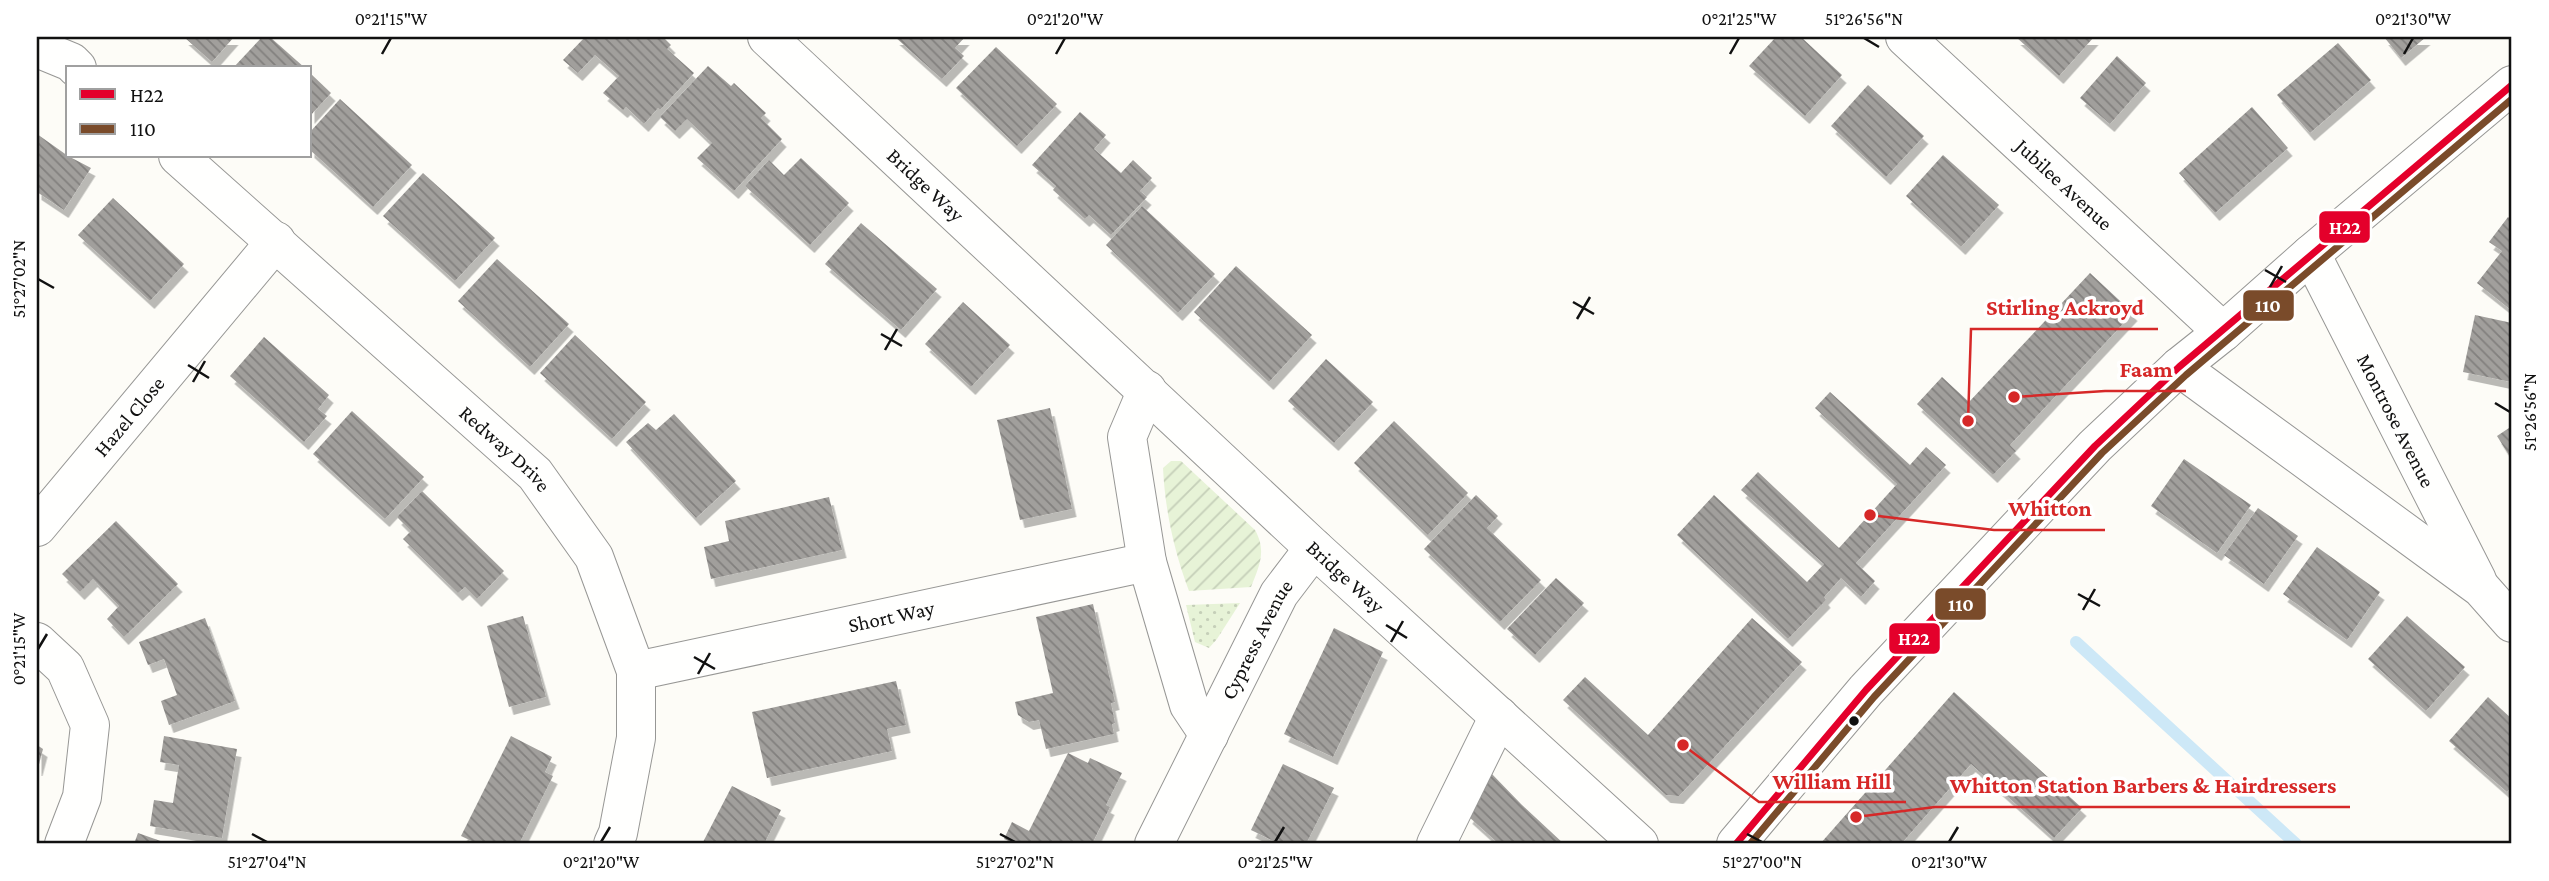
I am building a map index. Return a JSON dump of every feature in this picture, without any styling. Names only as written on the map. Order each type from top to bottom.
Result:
[{"type":"street","name":"Bridge Way","points":[[767,37],[1314,548],[1639,844]]},
{"type":"street","name":"Jubilee Avenue","points":[[1905,37],[2223,332]]},
{"type":"street","points":[[37,48],[75,66]]},
{"type":"street","points":[[1736,844],[1866,690],[2095,446],[2179,366],[2223,332],[2311,254],[2512,85]]},
{"type":"street","name":"Redway Drive","points":[[180,158],[535,474],[594,557],[636,671],[636,738],[618,834],[613,844]]},
{"type":"street","name":"Hazel Close","points":[[37,527],[276,241]]},
{"type":"street","name":"Montrose Avenue","points":[[2311,254],[2481,588]]},
{"type":"street","name":"Montrose Avenue","points":[[2179,366],[2481,588],[2512,623]]},
{"type":"street","points":[[1147,390],[1126,437],[1147,562]]},
{"type":"street","name":"Cypress Avenue","points":[[1154,844],[1279,594],[1314,548]]},
{"type":"street","name":"Short Way","points":[[636,671],[1147,562]]},
{"type":"street","name":"Cypress Avenue","points":[[1147,562],[1189,705],[1209,735]]},
{"type":"street","points":[[37,642],[65,668],[90,725],[82,797],[64,844]]},
{"type":"street","points":[[1436,844],[1499,716]]},
{"type":"green space","points":[[1171,461],[1181,461],[1255,530],[1261,552],[1251,587],[1189,591],[1168,515],[1163,468]]},
{"type":"green space","points":[[1240,603],[1209,648],[1195,642],[1186,605]]},
{"type":"building","points":[[184,37],[234,37],[212,62]]},
{"type":"building","points":[[262,37],[270,37],[303,66],[235,66]]},
{"type":"building","points":[[585,37],[663,37],[671,45],[667,49],[694,73],[644,124],[626,107],[623,110],[603,93],[619,76],[595,55],[578,73],[563,60]]},
{"type":"building","points":[[895,37],[965,37],[955,48],[964,56],[942,79]]},
{"type":"building","points":[[1776,37],[1801,37],[1842,75],[1805,116],[1749,66]]},
{"type":"building","points":[[2016,37],[2094,37],[2059,76]]},
{"type":"building","points":[[2384,37],[2426,37],[2401,58]]},
{"type":"building","points":[[2338,43],[2371,80],[2310,133],[2277,95]]},
{"type":"building","points":[[996,47],[1057,104],[1017,146],[956,88]]},
{"type":"building","points":[[2117,56],[2146,83],[2110,124],[2080,98]]},
{"type":"building","points":[[708,66],[731,86],[734,83],[766,113],[761,118],[782,139],[734,191],[697,158],[712,143],[687,119],[675,131],[660,117]]},
{"type":"building","points":[[312,75],[331,93],[312,114]]},
{"type":"building","points":[[1868,85],[1924,136],[1886,177],[1831,126]]},
{"type":"building","points":[[340,99],[412,165],[373,207],[312,152],[312,130]]},
{"type":"building","points":[[2252,107],[2288,148],[2215,213],[2179,173]]},
{"type":"building","points":[[1080,112],[1106,135],[1094,149],[1121,173],[1133,160],[1152,178],[1140,191],[1147,197],[1111,235],[1089,215],[1085,219],[1053,190],[1056,186],[1032,165]]},
{"type":"building","points":[[37,134],[66,155],[66,158],[72,158],[91,168],[64,210],[37,192]]},
{"type":"building","points":[[1943,155],[1999,205],[1961,247],[1906,196]]},
{"type":"building","points":[[801,158],[849,203],[810,245],[745,186],[769,160],[784,175]]},
{"type":"building","points":[[423,173],[495,238],[455,281],[383,216]]},
{"type":"building","points":[[113,198],[184,264],[150,301],[78,235]]},
{"type":"building","points":[[1142,206],[1215,274],[1178,313],[1106,245]]},
{"type":"building","points":[[2508,217],[2512,220],[2511,310],[2477,283],[2502,251],[2489,242]]},
{"type":"building","points":[[861,223],[937,289],[901,330],[825,264]]},
{"type":"building","points":[[497,259],[569,324],[530,367],[458,301]]},
{"type":"building","points":[[1236,266],[1312,335],[1269,382],[1194,312]]},
{"type":"building","points":[[2090,273],[2133,313],[2010,445],[2016,451],[1993,475],[1917,404],[1942,377],[1969,402]]},
{"type":"building","points":[[963,302],[1010,345],[971,387],[925,344]]},
{"type":"building","points":[[2475,315],[2512,323],[2511,382],[2463,372]]},
{"type":"building","points":[[575,335],[646,402],[612,439],[540,373]]},
{"type":"building","points":[[264,337],[329,395],[318,409],[327,416],[304,442],[230,376]]},
{"type":"building","points":[[1326,359],[1373,402],[1334,443],[1288,401]]},
{"type":"building","points":[[1830,392],[1910,465],[1926,447],[1946,465],[1856,563],[1875,581],[1861,597],[1841,578],[1824,597],[1826,600],[1788,639],[1677,535],[1714,495],[1807,582],[1824,564],[1741,490],[1758,472],[1839,548],[1897,484],[1815,408]]},
{"type":"building","points":[[1050,408],[1072,509],[1020,520],[997,420]]},
{"type":"building","points":[[352,411],[424,477],[385,519],[313,454]]},
{"type":"building","points":[[674,414],[736,481],[696,518],[626,442],[648,423],[656,430]]},
{"type":"building","points":[[1394,421],[1468,493],[1428,535],[1354,463]]},
{"type":"building","points":[[2512,426],[2512,460],[2497,436]]},
{"type":"building","points":[[2184,459],[2251,505],[2217,553],[2151,506]]},
{"type":"building","points":[[422,491],[504,571],[477,599],[465,587],[458,593],[403,539],[411,531],[397,517]]},
{"type":"building","points":[[1476,495],[1498,516],[1487,528],[1541,580],[1500,622],[1424,549]]},
{"type":"building","points":[[829,497],[842,550],[711,579],[704,547],[729,541],[725,521]]},
{"type":"building","points":[[2258,508],[2298,536],[2264,584],[2224,555]]},
{"type":"building","points":[[116,521],[178,584],[124,637],[107,619],[119,606],[93,579],[80,592],[62,574]]},
{"type":"building","points":[[2317,547],[2380,592],[2347,640],[2283,594]]},
{"type":"building","points":[[1556,578],[1584,603],[1535,655],[1507,629]]},
{"type":"building","points":[[1093,604],[1115,702],[1111,703],[1114,734],[1046,749],[1039,720],[1029,722],[1018,715],[1015,702],[1053,693],[1036,617]]},
{"type":"building","points":[[523,616],[546,697],[509,707],[487,626]]},
{"type":"building","points":[[2407,616],[2465,667],[2426,711],[2368,659]]},
{"type":"building","points":[[205,618],[235,701],[169,725],[161,701],[177,695],[164,659],[148,665],[139,642]]},
{"type":"building","points":[[1752,618],[1802,662],[1679,796],[1666,795],[1563,700],[1585,677],[1648,735]]},
{"type":"building","points":[[1334,628],[1383,652],[1333,757],[1284,734]]},
{"type":"building","points":[[896,681],[906,725],[887,729],[892,751],[767,778],[752,712]]},
{"type":"building","points":[[1954,692],[2082,808],[2054,838],[1971,764],[1901,844],[1820,844]]},
{"type":"building","points":[[2488,697],[2512,719],[2512,786],[2507,792],[2449,741]]},
{"type":"building","points":[[164,736],[237,749],[222,838],[150,826],[154,800],[173,803],[179,765],[160,762]]},
{"type":"building","points":[[511,736],[552,757],[545,772],[553,776],[519,844],[478,844],[461,836]]},
{"type":"building","points":[[37,745],[43,749],[38,768],[37,768]]},
{"type":"building","points":[[1068,753],[1088,763],[1090,758],[1122,773],[1106,805],[1110,807],[1092,844],[1015,844],[1004,839],[1012,822],[1029,831]]},
{"type":"building","points":[[1283,764],[1334,788],[1306,844],[1280,844],[1251,830]]},
{"type":"building","points":[[1491,773],[1564,844],[1499,844],[1468,816]]},
{"type":"building","points":[[732,786],[781,810],[764,844],[702,844]]},
{"type":"building","points":[[138,833],[169,844],[134,844]]},
{"type":"waterway","points":[[2076,642],[2296,844]]},
{"type":"transit line","name":"H22","points":[[1736,844],[1866,690],[2095,446],[2179,367],[2512,85]]},
{"type":"transit line","name":"110","points":[[1750,844],[1874,697],[2102,453],[2186,375],[2512,99]]},
{"type":"place","name":"Faam","points":[[2014,397]]},
{"type":"place","name":"Stirling Ackroyd","points":[[1968,421]]},
{"type":"place","name":"Whitton","points":[[1870,515]]},
{"type":"place","name":"William Hill","points":[[1683,745]]},
{"type":"place","name":"Whitton Station Barbers & Hairdressers","points":[[1856,817]]}]
